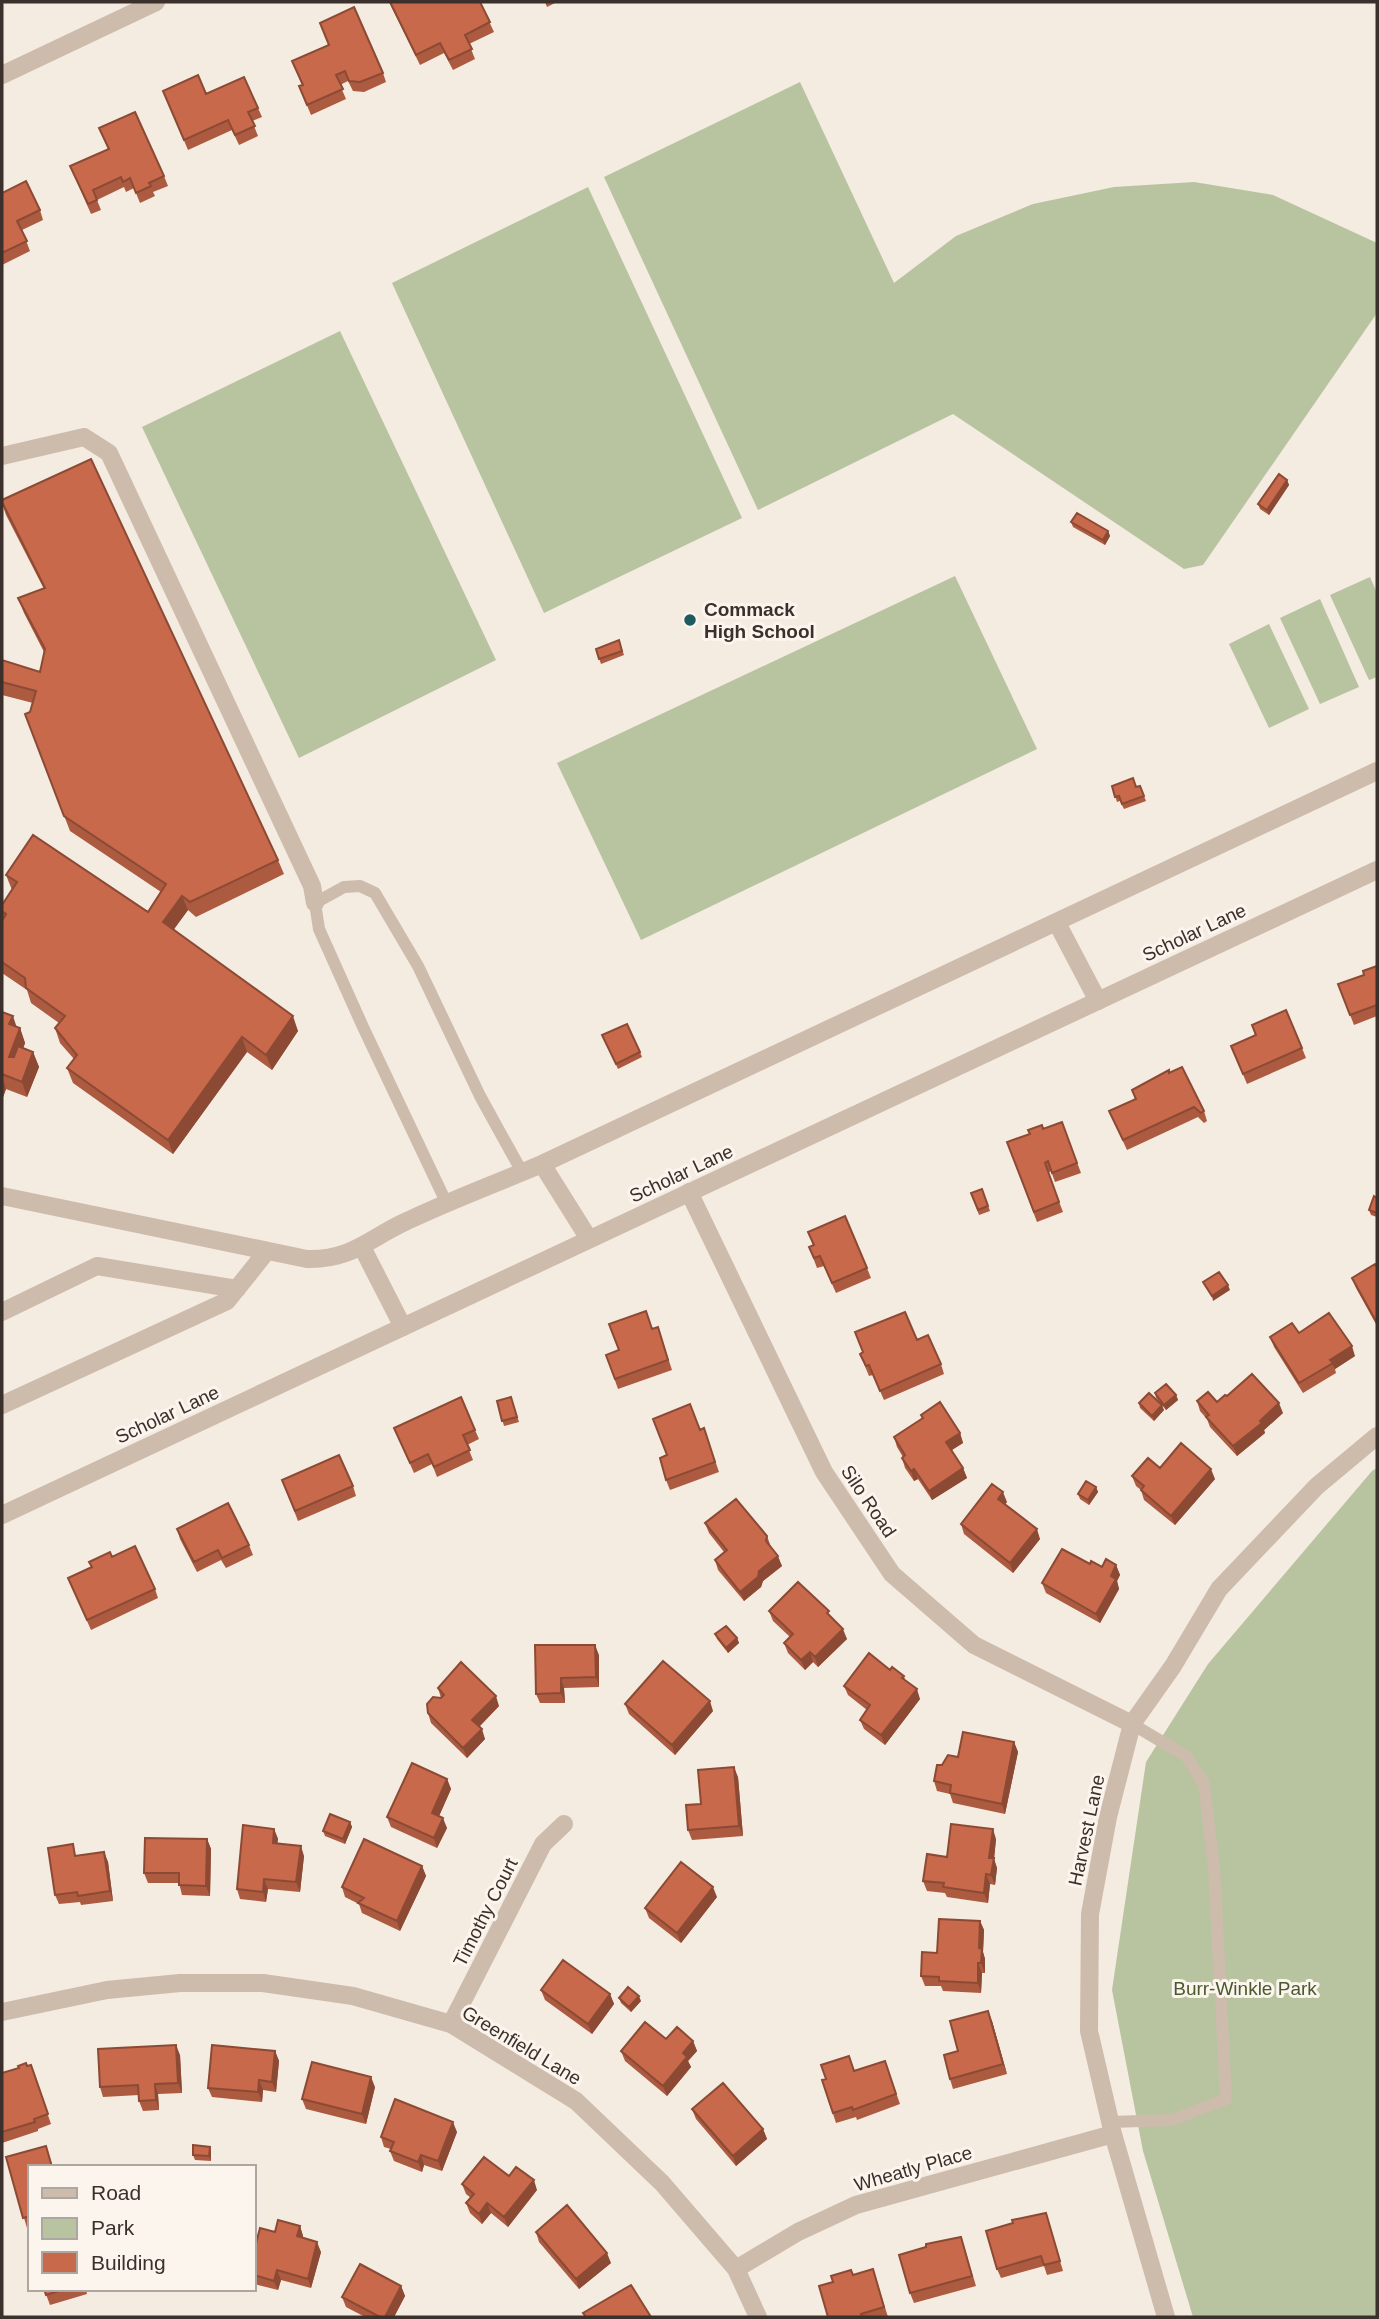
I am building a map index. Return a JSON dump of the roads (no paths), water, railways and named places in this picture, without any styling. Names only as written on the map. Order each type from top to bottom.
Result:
[{"type":"street","points":[[2,75],[156,2]]},
{"type":"street","points":[[2,456],[84,437],[109,453],[312,886],[315,903]]},
{"type":"street","points":[[2,1196],[307,1259],[334,1258],[362,1247],[404,1222],[542,1164],[1377,771]]},
{"type":"street","name":"Scholar Lane","points":[[2,1515],[1377,870]]},
{"type":"street","points":[[1057,923],[1098,1001]]},
{"type":"street","points":[[542,1164],[589,1239]]},
{"type":"street","name":"Silo Road","points":[[689,1192],[824,1472],[892,1574],[974,1645],[1132,1724]]},
{"type":"street","points":[[362,1247],[402,1327]]},
{"type":"street","points":[[2,1405],[227,1301],[267,1251]]},
{"type":"street","points":[[2,1312],[97,1266],[237,1289]]},
{"type":"street","name":"Harvest Lane","points":[[1166,2317],[1112,2128],[1089,2032],[1090,1914],[1108,1817],[1132,1724],[1173,1666],[1219,1589],[1317,1486],[1377,1436]]},
{"type":"street","name":"Timothy Court","points":[[451,2024],[543,1844],[564,1824]]},
{"type":"street","name":"Greenfield Lane","points":[[2,2012],[107,1990],[180,1983],[263,1983],[354,1996],[451,2024],[576,2101],[662,2183],[736,2269],[758,2317]]},
{"type":"street","name":"Wheatly Place","points":[[736,2269],[799,2232],[856,2206],[1112,2128]]},
{"type":"lane","points":[[447,1204],[319,929],[315,903],[344,887],[360,886],[375,893],[418,966],[480,1096],[522,1172]]},
{"type":"lane","points":[[1112,2128],[1172,2120],[1226,2099],[1213,1866],[1204,1784],[1186,1756],[1132,1724]]},
{"type":"place","name":"Commack High School","points":[[690,620]]},
{"type":"park label","name":"Burr-Winkle Park","points":[[1245,1988]]}]
